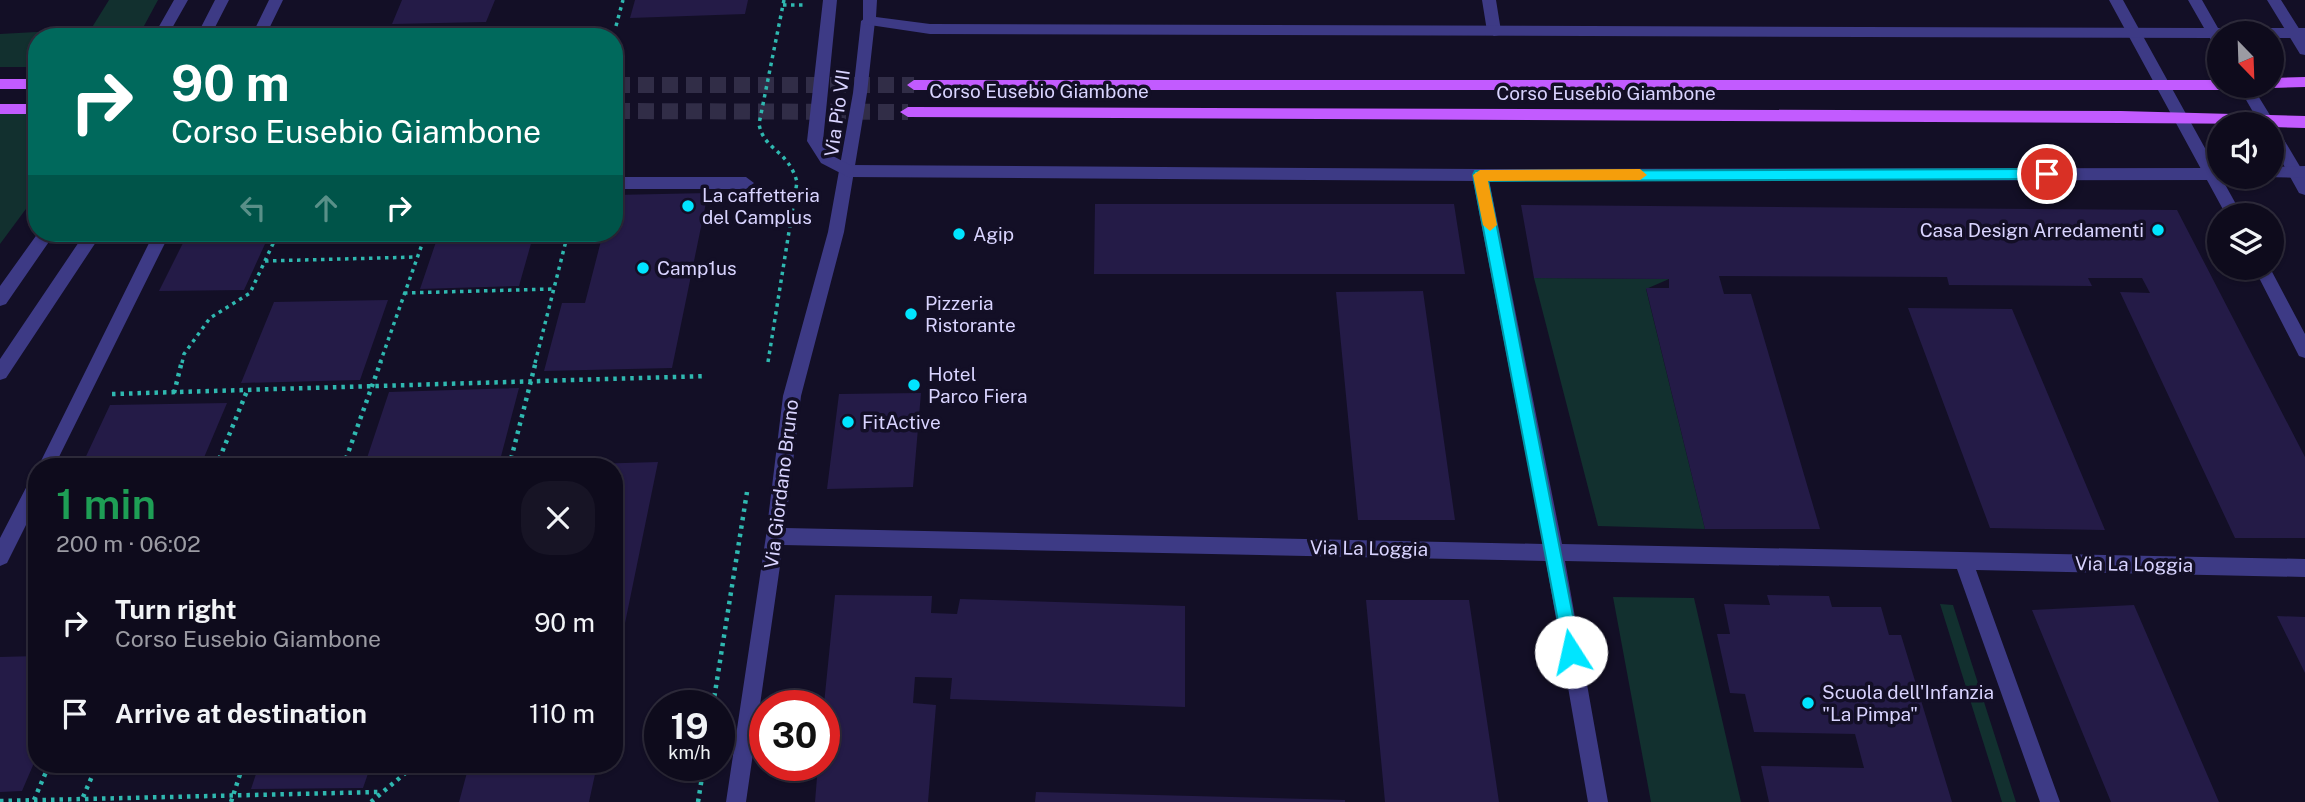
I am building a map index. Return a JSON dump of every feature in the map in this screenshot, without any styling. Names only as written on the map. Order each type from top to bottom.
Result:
[{"type":"main road","points":[[2284,83],[2305,82]]},
{"type":"main road","points":[[0,84],[28,84]]},
{"type":"main road","name":"Corso Eusebio Giambone","points":[[914,85],[2207,85]]},
{"type":"main road","points":[[0,110],[28,109]]},
{"type":"main road","name":"Corso Eusebio Giambone","points":[[908,112],[2207,120]]},
{"type":"main road","name":"Corso Eusebio Giambone","points":[[2284,124],[2305,122]]},
{"type":"street","points":[[165,28],[181,0]]},
{"type":"street","points":[[208,28],[222,0]]},
{"type":"street","points":[[262,28],[276,0]]},
{"type":"street","name":"Via Pio VII","points":[[830,0],[815,141],[826,159],[848,170],[870,0]]},
{"type":"street","points":[[1489,0],[1494,31]]},
{"type":"street","points":[[2116,0],[2180,118],[2207,161]]},
{"type":"street","points":[[2194,0],[2207,21]]},
{"type":"street","points":[[2274,0],[2300,33],[2305,50]]},
{"type":"street","points":[[868,21],[930,29],[2134,33],[2207,37]]},
{"type":"street","points":[[2284,148],[2300,172],[2305,189]]},
{"type":"street","points":[[848,170],[1480,175],[2207,174]]},
{"type":"street","name":"Via Giordano Bruno","points":[[736,802],[775,536],[792,396],[836,232],[848,170]]},
{"type":"street","points":[[1480,175],[1554,552],[1598,802]]},
{"type":"street","points":[[623,183],[746,183]]},
{"type":"street","points":[[0,299],[41,242]]},
{"type":"street","points":[[0,373],[88,242]]},
{"type":"street","points":[[50,458],[158,242]]},
{"type":"street","points":[[2268,280],[2305,351]]},
{"type":"street","points":[[0,557],[28,502]]},
{"type":"street","name":"Via La Loggia","points":[[775,536],[2305,568]]},
{"type":"street","points":[[1963,560],[2050,802]]},
{"type":"path","points":[[616,26],[623,0]]},
{"type":"path","points":[[766,372],[797,182],[795,166],[786,155],[759,134],[784,0]]},
{"type":"path","points":[[174,393],[184,354],[210,318],[250,293],[274,242]]},
{"type":"path","points":[[346,458],[422,242]]},
{"type":"path","points":[[511,458],[528,382],[566,242]]},
{"type":"path","points":[[265,261],[416,257]]},
{"type":"path","points":[[404,293],[553,289]]},
{"type":"path","points":[[113,383],[108,394],[706,376]]},
{"type":"path","points":[[220,458],[247,391]]},
{"type":"path","points":[[715,690],[749,480]]},
{"type":"path","points":[[34,800],[46,773]]},
{"type":"path","points":[[83,797],[94,773]]},
{"type":"path","points":[[230,802],[240,773]]},
{"type":"path","points":[[371,802],[379,792],[408,773]]},
{"type":"path","points":[[698,802],[701,781]]},
{"type":"path","points":[[0,801],[379,792]]},
{"type":"green space","points":[[109,0],[158,0],[143,28],[92,28]]},
{"type":"green space","points":[[28,32],[28,67],[0,67],[0,34]]},
{"type":"green space","points":[[0,113],[28,113],[28,206],[0,244]]},
{"type":"green space","points":[[1534,278],[1669,279],[1646,289],[1705,529],[1598,526]]},
{"type":"green space","points":[[1613,597],[1694,598],[1741,802],[1651,802]]},
{"type":"green space","points":[[1940,604],[1953,605],[2016,802],[2002,802]]},
{"type":"building","points":[[402,0],[495,0],[486,22],[392,24]]},
{"type":"building","points":[[635,0],[748,0],[745,14],[630,18]]},
{"type":"building","name":"Camp1us","points":[[708,193],[672,368],[544,371],[562,303],[585,303],[601,242],[623,242],[623,195]]},
{"type":"building","points":[[1095,204],[1454,204],[1465,274],[1094,274]]},
{"type":"building","points":[[1521,205],[2177,210],[2207,268],[2207,280],[2213,280],[2305,457],[2305,538],[2235,538],[2120,292],[2150,293],[2142,278],[2088,278],[2092,286],[1949,285],[1947,277],[1719,276],[1724,294],[1751,294],[1820,529],[1705,529],[1646,288],[1669,288],[1669,279],[1534,278]]},
{"type":"building","points":[[184,242],[266,242],[244,290],[159,291]]},
{"type":"building","points":[[436,242],[531,242],[519,286],[420,289]]},
{"type":"building","points":[[1423,291],[1455,520],[1358,520],[1336,292]]},
{"type":"building","points":[[388,300],[360,380],[241,383],[274,302]]},
{"type":"building","points":[[1908,308],[2012,309],[2105,530],[1990,528]]},
{"type":"building","points":[[519,388],[501,458],[367,458],[389,392]]},
{"type":"building","points":[[921,393],[913,487],[827,489],[839,394]]},
{"type":"building","points":[[227,403],[204,458],[85,458],[110,405]]},
{"type":"building","points":[[658,462],[623,633],[623,463]]},
{"type":"building","points":[[835,595],[932,596],[931,613],[957,614],[960,599],[1185,606],[1185,707],[950,699],[952,678],[915,677],[913,703],[936,705],[928,802],[815,802],[817,781],[840,781],[840,690],[825,690]]},
{"type":"building","points":[[1767,595],[1829,596],[1832,607],[1881,607],[1889,635],[1901,635],[1952,802],[1769,802],[1761,766],[1864,768],[1855,734],[1754,732],[1745,694],[1730,693],[1717,634],[1730,634],[1724,604],[1770,605]]},
{"type":"building","points":[[1366,600],[1469,600],[1499,802],[1385,802]]},
{"type":"building","points":[[2134,605],[2219,802],[2111,802],[2032,610]]},
{"type":"building","points":[[2277,616],[2305,617],[2305,673]]},
{"type":"building","points":[[28,656],[30,773],[22,791],[0,792],[0,657]]},
{"type":"building","points":[[256,773],[368,773],[363,788],[251,789]]},
{"type":"building","points":[[467,773],[595,773],[589,802],[459,802]]},
{"type":"building","points":[[1036,792],[1345,800],[1345,802],[1035,802]]},
{"type":"tunnel","points":[[623,85],[914,85]]},
{"type":"tunnel","points":[[623,111],[908,112]]},
{"type":"slow traffic","points":[[1490,225],[1480,175],[1640,175]]},
{"type":"place","name":"La caffetteria del Camplus","points":[[688,206]]},
{"type":"place","name":"Casa Design Arredamenti","points":[[2158,230]]},
{"type":"place","name":"Agip","points":[[959,234]]},
{"type":"place","name":"Camp1us","points":[[643,268]]},
{"type":"place","name":"Pizzeria Ristorante","points":[[911,314]]},
{"type":"place","name":"Hotel Parco Fiera","points":[[914,385]]},
{"type":"place","name":"FitActive","points":[[848,422]]},
{"type":"place","name":"Scuola dell'Infanzia \"La Pimpa\"","points":[[1808,703]]},
{"type":"route","points":[[1571,652],[1480,175],[2047,174]]}]
